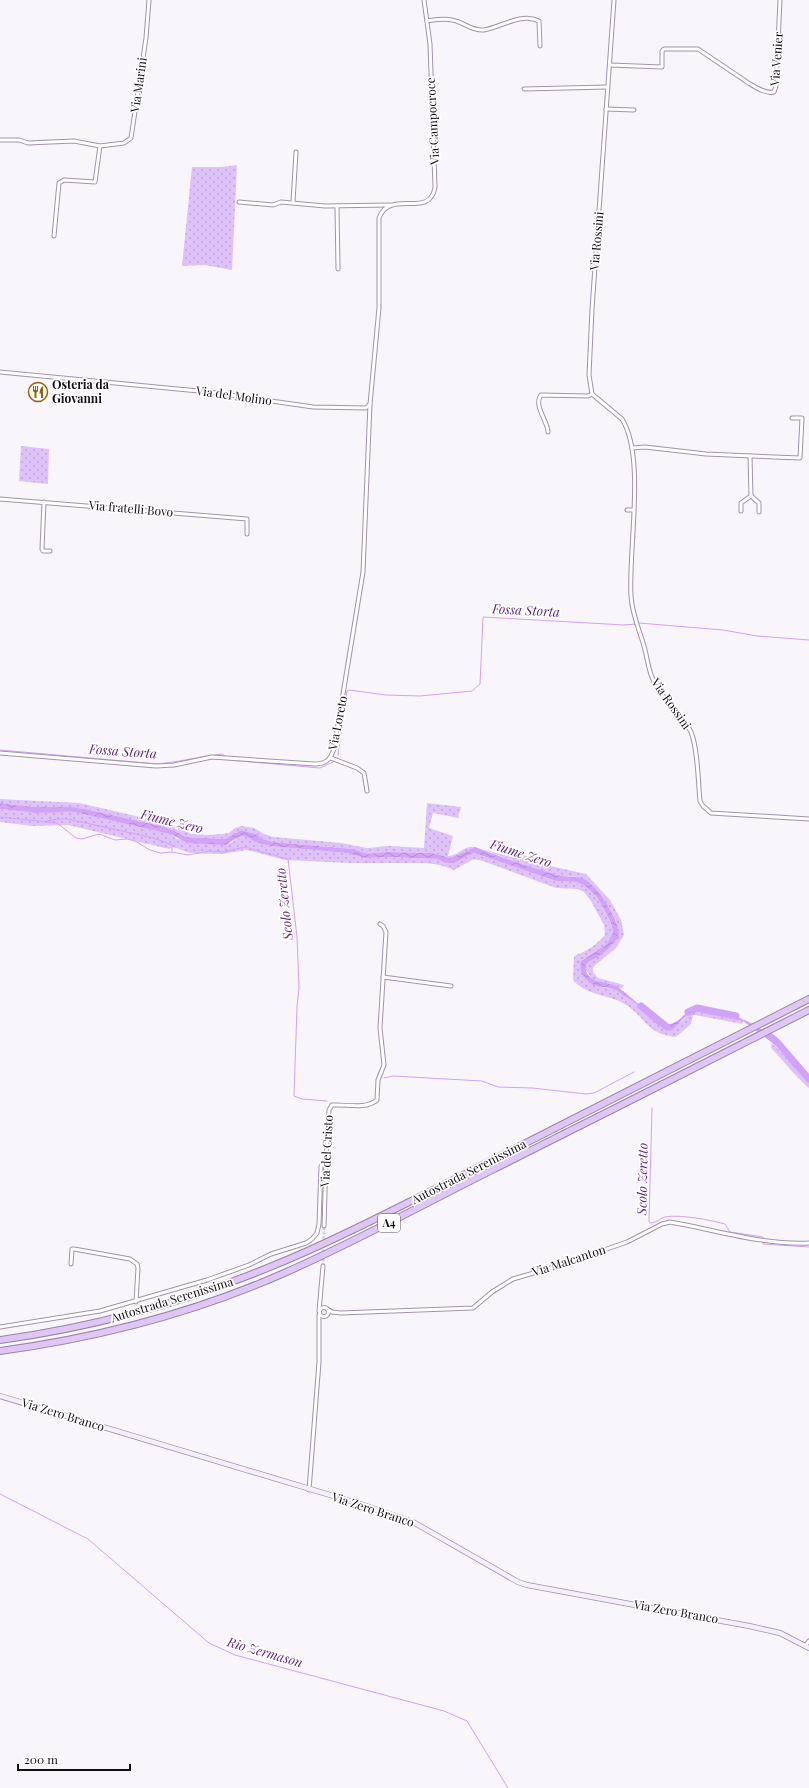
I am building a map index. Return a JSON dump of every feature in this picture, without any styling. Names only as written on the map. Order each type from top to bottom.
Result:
[{"type":"highway","name":"Autostrada Serenissima","points":[[0,1340],[64,1330],[162,1305],[220,1286],[278,1264],[479,1167],[809,999]]},
{"type":"highway","name":"Autostrada Serenissima","points":[[0,1351],[105,1332],[222,1298],[280,1275],[362,1237],[809,1010]]},
{"type":"main road","name":"Via Zero Branco","points":[[0,1396],[413,1522],[518,1582],[527,1585],[749,1626],[780,1633],[808,1644]]},
{"type":"street","name":"Via Marini","points":[[0,140],[19,140],[28,143],[74,141],[100,146],[124,143],[131,138],[146,38],[149,0]]},
{"type":"street","name":"Via Campocroce","points":[[239,202],[273,205],[282,202],[293,202],[337,206],[420,204],[429,200],[435,192],[436,170],[430,44],[424,0]]},
{"type":"street","name":"Via Rossini","points":[[614,0],[592,309],[589,375],[592,394],[626,424],[632,448],[634,464],[631,596],[636,624],[651,677],[658,689],[692,733],[700,801],[703,806],[711,813],[809,819]]},
{"type":"street","name":"Via Venier","points":[[610,65],[662,67],[662,51],[664,49],[698,49],[750,84],[771,93],[774,92],[776,86],[780,0]]},
{"type":"street","points":[[426,21],[452,20],[474,30],[483,30],[494,28],[506,22],[536,20],[539,21],[540,25],[540,46]]},
{"type":"street","points":[[524,89],[607,87]]},
{"type":"street","points":[[606,109],[634,110]]},
{"type":"street","points":[[54,236],[59,183],[64,180],[95,182],[100,146]]},
{"type":"street","points":[[293,202],[296,152]]},
{"type":"street","points":[[370,404],[379,308],[379,218],[384,208],[390,205]]},
{"type":"street","points":[[337,206],[338,268]]},
{"type":"street","name":"Via del Molino","points":[[0,372],[208,392],[313,407],[366,408],[370,404]]},
{"type":"street","points":[[548,432],[548,426],[541,413],[539,400],[541,395],[588,396],[592,394]]},
{"type":"street","name":"Via Loreto","points":[[0,753],[156,766],[174,765],[212,757],[314,764],[321,764],[331,758],[341,710],[363,572],[370,404]]},
{"type":"street","points":[[632,448],[645,447],[706,454],[800,458],[802,418],[792,418]]},
{"type":"street","points":[[750,456],[751,496],[759,503],[759,512]]},
{"type":"street","points":[[741,511],[741,503],[751,496]]},
{"type":"street","name":"Via fratelli Bovo","points":[[0,499],[247,519],[246,534]]},
{"type":"street","points":[[44,502],[42,549],[43,551],[50,551]]},
{"type":"street","points":[[627,510],[633,510]]},
{"type":"street","points":[[331,758],[358,768],[364,773],[367,791]]},
{"type":"street","name":"Via del Cristo","points":[[324,1226],[329,1110],[332,1105],[368,1105],[377,1100],[378,1080],[384,1065],[380,1028],[386,932],[380,924]]},
{"type":"street","points":[[384,977],[452,986]]},
{"type":"street","points":[[0,1327],[100,1312],[207,1280],[249,1265],[271,1254],[306,1243],[317,1233],[319,1224],[321,1166],[326,1160]]},
{"type":"street","name":"Via Malcanton","points":[[332,1312],[473,1308],[492,1292],[513,1279],[562,1265],[627,1242],[666,1222],[765,1241],[809,1243]]},
{"type":"street","points":[[71,1264],[72,1250],[74,1248],[130,1259],[137,1264],[138,1268],[136,1302]]},
{"type":"street","points":[[309,1490],[319,1362],[319,1311],[321,1303],[323,1266]]},
{"type":"street","points":[[320,1323],[332,1312],[326,1309],[321,1303]]},
{"type":"street","points":[[319,1311],[322,1308],[326,1309]]},
{"type":"street","points":[[326,1309],[326,1316]]},
{"type":"street","points":[[320,1315],[326,1316]]},
{"type":"shaded area","points":[[237,165],[232,270],[205,265],[182,266],[192,167],[221,167]]},
{"type":"shaded area","points":[[21,446],[49,449],[48,484],[19,481]]},
{"type":"shaded area","points":[[0,799],[79,803],[175,825],[191,834],[209,835],[229,833],[235,828],[242,826],[254,828],[264,834],[274,837],[341,843],[367,848],[389,846],[424,848],[427,803],[461,807],[458,818],[433,813],[429,828],[453,836],[448,856],[452,856],[467,848],[475,847],[450,858],[432,853],[386,852],[367,854],[352,849],[273,842],[263,839],[256,834],[241,830],[225,839],[186,837],[161,826],[85,809],[33,807],[0,803]]},
{"type":"shaded area","points":[[0,809],[35,813],[60,811],[74,812],[170,834],[177,839],[231,843],[241,836],[270,846],[347,853],[365,858],[387,857],[437,859],[452,862],[474,853],[556,881],[577,882],[583,884],[596,896],[603,907],[613,932],[607,944],[581,961],[580,967],[601,987],[611,989],[628,997],[657,1024],[665,1029],[682,1021],[692,1010],[743,1021],[742,1024],[693,1015],[691,1024],[676,1037],[654,1030],[628,1006],[621,1002],[593,993],[579,986],[573,980],[574,957],[592,947],[605,935],[604,925],[591,901],[584,892],[578,889],[556,888],[483,861],[474,859],[454,870],[440,865],[426,863],[350,863],[285,860],[247,850],[221,854],[190,853],[173,847],[169,849],[68,825],[32,826],[0,822]]},
{"type":"shaded area","points":[[482,849],[515,858],[515,852],[537,860],[537,863],[586,874],[610,900],[621,920],[624,935],[616,948],[593,967],[593,972],[598,978],[624,985],[621,989],[592,979],[585,968],[587,961],[601,955],[616,940],[618,931],[616,922],[605,903],[581,879],[577,877],[558,876],[529,867]]},
{"type":"shaded area","points":[[772,1043],[809,1081],[809,1088],[771,1048]]},
{"type":"water","points":[[0,803],[33,807],[70,807],[85,809],[161,826],[186,837],[225,839],[241,830],[256,834],[263,839],[273,842],[353,849],[367,854],[386,852],[432,853],[450,858],[475,847],[556,875],[583,878],[591,884],[608,906],[619,931],[618,937],[610,948],[586,964],[586,971],[592,979],[619,988],[663,1023],[674,1023],[692,1008],[716,1011],[747,1021],[777,1042],[809,1079],[809,1081],[793,1066],[778,1047],[743,1021],[692,1010],[672,1030],[666,1029],[660,1026],[636,1004],[618,991],[594,985],[589,982],[583,976],[581,971],[581,961],[607,944],[613,932],[611,923],[603,907],[596,896],[583,884],[577,882],[556,881],[474,853],[457,862],[448,863],[437,859],[387,857],[365,858],[347,853],[270,846],[241,836],[225,845],[188,843],[170,834],[74,812],[35,813],[0,809]]},
{"type":"waterway","name":"Fossa Storta","points":[[338,755],[347,691],[386,695],[420,696],[472,691],[480,684],[483,617],[624,625],[636,624]]},
{"type":"waterway","name":"Fossa Storta","points":[[639,623],[723,630],[757,636],[809,640]]},
{"type":"waterway","name":"Fossa Storta","points":[[0,750],[158,764],[222,754],[225,756]]},
{"type":"waterway","name":"Fossa Storta","points":[[227,759],[320,768],[335,761]]},
{"type":"waterway","name":"Scolo Zeretto","points":[[0,817],[57,823],[76,838],[82,839],[99,834],[115,840],[127,839],[135,841],[150,850],[160,853],[172,852],[188,855],[210,851],[224,852],[245,847],[288,859],[297,937],[299,988],[294,1096],[302,1099],[327,1101]]},
{"type":"waterway","points":[[47,821],[68,819],[154,838],[172,845],[172,851]]},
{"type":"waterway","name":"Fiume Zero","points":[[641,1006],[667,1027]]},
{"type":"waterway","name":"Fiume Zero","points":[[688,1012],[697,1008],[736,1016]]},
{"type":"waterway","name":"Fiume Zero","points":[[767,1034],[777,1042],[809,1079]]},
{"type":"waterway","name":"Scolo Zeretto","points":[[384,1078],[393,1076],[482,1081],[498,1087],[532,1088],[586,1094],[594,1093],[634,1072]]},
{"type":"waterway","name":"Scolo Zeretto","points":[[652,1108],[650,1223],[671,1216],[695,1218],[725,1224],[730,1232],[763,1237],[763,1239]]},
{"type":"waterway","name":"Scolo Zeretto","points":[[763,1242],[763,1244],[809,1247]]},
{"type":"waterway","name":"Rio Zermason","points":[[0,1494],[88,1539],[209,1643],[235,1655],[444,1711],[467,1721],[508,1788]]},
{"type":"tunnel","points":[[323,1266],[324,1226]]},
{"type":"place","name":"Osteria da Giovanni","points":[[38,392]]}]
